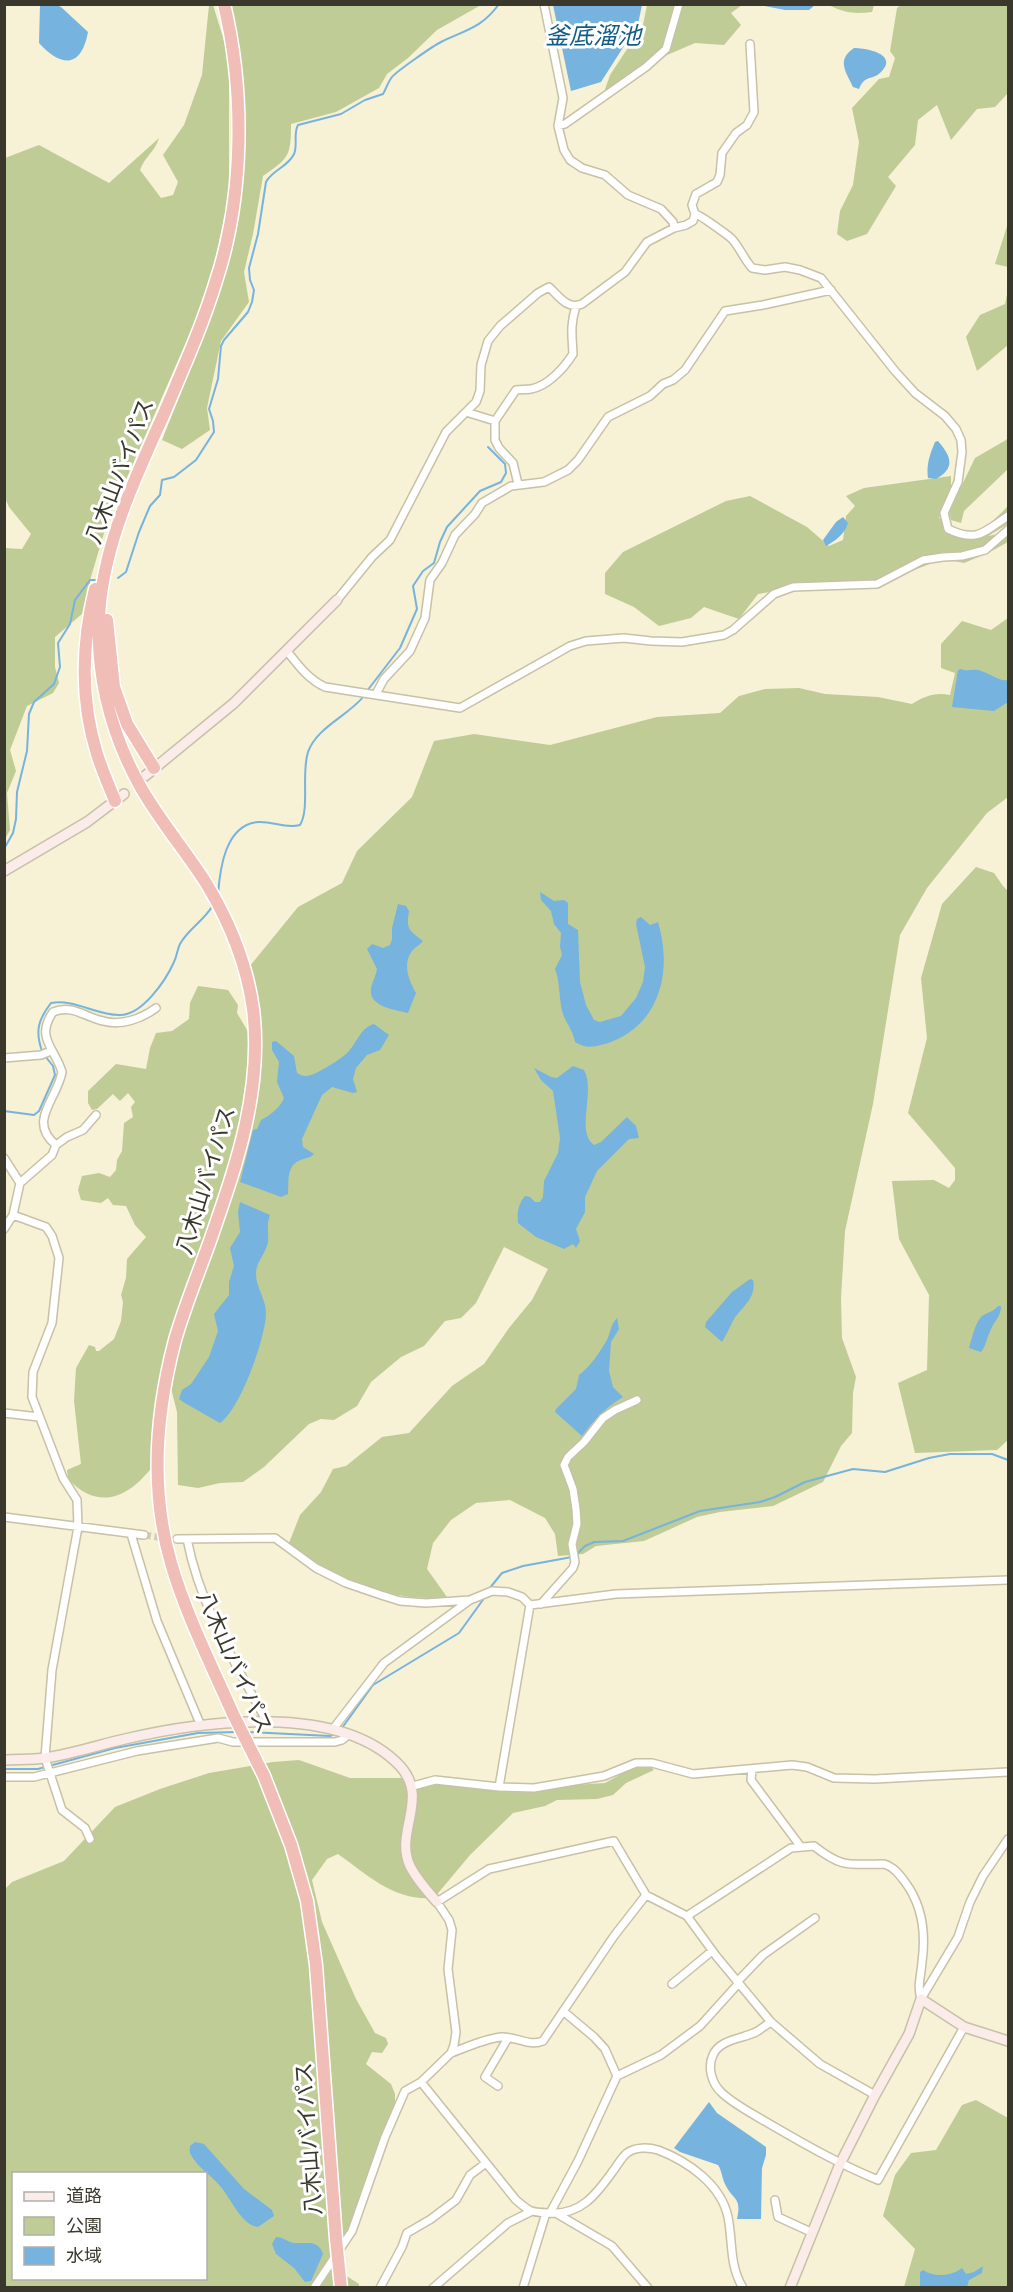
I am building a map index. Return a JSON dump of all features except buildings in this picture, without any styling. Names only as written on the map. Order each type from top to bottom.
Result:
[{"type":"highway","name":"八木山バイパス","points":[[224,4],[232,37],[238,141],[234,202],[228,237],[217,281],[193,346],[131,489],[117,527],[107,564],[100,607],[98,644],[106,703],[121,746],[140,786],[206,883],[222,912],[234,938],[248,981],[253,1007],[256,1044],[253,1090],[247,1128],[234,1173],[177,1335],[166,1377],[158,1450],[162,1521],[170,1561],[184,1604],[233,1714],[264,1776],[291,1845],[307,1901],[316,1965],[340,2288]]},
{"type":"highway","points":[[117,527],[106,609],[107,640],[114,687],[127,724],[150,772]]},
{"type":"highway","points":[[107,564],[99,574],[92,601],[85,639],[84,679],[96,753],[119,798]]},
{"type":"street","points":[[544,4],[563,98],[558,126],[564,150],[570,160],[582,168],[605,175],[628,195],[661,209],[673,222],[674,228]]},
{"type":"street","points":[[558,126],[565,124],[601,100],[666,49],[679,4]]},
{"type":"street","points":[[518,484],[513,463],[498,448],[495,440],[495,421],[516,390],[532,389],[543,384],[569,360],[573,354],[570,334],[571,320],[576,306],[625,272],[647,242],[693,221],[695,214],[693,199],[701,190],[717,182],[722,153],[736,133],[747,124],[754,112],[750,44]]},
{"type":"street","points":[[695,214],[701,215],[731,238],[752,268],[765,270],[785,267],[821,278],[895,371],[915,393],[936,408],[956,429],[961,440],[962,459],[958,482],[944,513],[948,529],[972,537],[1008,516]]},
{"type":"street","points":[[150,772],[234,703],[337,600],[372,557],[390,540],[446,432],[476,402],[480,391],[481,365],[488,341],[500,326],[538,293],[549,287],[567,304],[576,306]]},
{"type":"street","points":[[376,694],[384,679],[410,651],[425,618],[430,580],[442,563],[455,535],[475,514],[482,502],[518,484],[544,482],[568,470],[578,460],[608,417],[650,396],[663,384],[673,380],[685,370],[725,311],[831,290]]},
{"type":"street","points":[[466,412],[495,421]]},
{"type":"street","points":[[286,651],[316,682],[325,687],[460,708],[570,646],[586,641],[624,638],[682,642],[724,635],[733,630],[774,594],[793,587],[877,584],[923,560],[962,556],[985,550],[1008,530]]},
{"type":"street","points":[[4,871],[87,822],[119,798]]},
{"type":"street","points":[[56,1144],[46,1137],[43,1128],[43,1119],[62,1072],[46,1039],[46,1024],[53,1012],[70,1008],[103,1022],[118,1023],[129,1022],[156,1008]]},
{"type":"street","points":[[4,1058],[40,1055],[50,1051]]},
{"type":"street","points":[[4,1229],[14,1215],[20,1183],[52,1155],[56,1144],[83,1130],[96,1115]]},
{"type":"street","points":[[4,1158],[20,1183]]},
{"type":"street","points":[[14,1215],[46,1227],[52,1236],[59,1258],[52,1323],[33,1372],[32,1397],[63,1479],[77,1500],[78,1527],[52,1670],[45,1758],[62,1810],[85,1828],[90,1839]]},
{"type":"street","points":[[541,1604],[573,1568],[575,1562],[572,1544],[576,1509],[573,1489],[564,1469],[568,1457],[584,1442],[603,1418],[637,1400]]},
{"type":"street","points":[[4,1413],[39,1417]]},
{"type":"street","points":[[4,1517],[144,1535]]},
{"type":"street","points":[[131,1534],[157,1621],[201,1726]]},
{"type":"street","points":[[177,1539],[275,1538],[316,1568],[346,1583],[381,1595],[400,1601],[426,1603],[470,1600]]},
{"type":"street","points":[[188,1539],[193,1566],[220,1636],[267,1722]]},
{"type":"street","points":[[530,1605],[616,1594],[1008,1580]]},
{"type":"street","points":[[333,1729],[384,1663],[470,1600],[492,1591],[508,1592],[522,1597],[530,1605]]},
{"type":"street","points":[[499,1787],[530,1605]]},
{"type":"street","points":[[4,1760],[45,1758],[127,1738],[223,1722],[267,1722],[333,1729],[373,1746],[399,1765],[412,1786],[413,1799],[407,1839],[410,1866],[438,1902],[452,1930],[448,1969],[456,2032],[451,2053]]},
{"type":"street","points":[[4,1777],[34,1777],[137,1750],[218,1737],[233,1742],[335,1742],[349,1734]]},
{"type":"street","points":[[412,1786],[435,1780],[499,1787],[534,1788],[604,1776],[636,1763],[652,1763],[693,1774],[792,1765],[807,1767],[834,1778],[875,1779],[1008,1772]]},
{"type":"street","points":[[752,1770],[751,1780],[801,1846]]},
{"type":"street","points":[[790,2288],[840,2164],[875,2094],[909,2034],[921,1999],[958,1937],[970,1902],[983,1876],[1008,1839]]},
{"type":"street","points":[[438,1902],[489,1869],[614,1841],[646,1895],[687,1916],[712,1951],[771,2022],[820,2064],[875,2094]]},
{"type":"street","points":[[687,1916],[791,1848],[814,1846],[831,1860],[840,1863],[891,1866],[901,1876],[916,1899],[922,1916],[924,1943],[918,1987],[921,1999],[964,2027],[1008,2041]]},
{"type":"street","points":[[314,2288],[352,2231],[375,2165],[405,2091],[421,2082],[451,2053],[482,2041],[508,2038],[536,2044],[543,2041],[614,1936],[646,1895]]},
{"type":"street","points":[[523,2288],[548,2213],[578,2161],[617,2076],[661,2055],[700,2026],[763,1955],[815,1918]]},
{"type":"street","points":[[672,1984],[712,1951]]},
{"type":"street","points":[[563,2011],[605,2049],[617,2076]]},
{"type":"street","points":[[771,2022],[757,2032],[727,2042],[718,2048],[712,2056],[710,2075],[715,2084],[722,2093],[747,2110],[840,2164],[878,2180],[964,2027]]},
{"type":"street","points":[[498,2086],[485,2078],[508,2038]]},
{"type":"street","points":[[421,2082],[516,2200],[530,2212]]},
{"type":"street","points":[[433,2288],[508,2223],[530,2212],[559,2214],[583,2206],[595,2196],[627,2152],[638,2148],[657,2150],[690,2167],[704,2177],[721,2199],[728,2216],[730,2252],[735,2275],[743,2288]]},
{"type":"street","points":[[380,2288],[407,2233],[456,2200],[470,2175],[486,2163]]},
{"type":"street","points":[[775,2200],[778,2217],[813,2233]]},
{"type":"street","points":[[559,2214],[612,2246],[648,2288]]},
{"type":"green space","points":[[874,4],[872,12],[860,13],[845,11],[829,5]]},
{"type":"green space","points":[[209,5],[213,5],[229,57],[229,195],[215,260],[198,315],[107,523],[90,580],[90,594],[82,614],[55,637],[55,667],[59,683],[53,693],[27,706],[10,750],[16,771],[7,793],[10,830],[5,839],[5,548],[22,549],[31,534],[9,507],[5,498],[5,158],[39,145],[109,183],[159,138],[140,170],[161,198],[173,195],[178,182],[163,155],[184,125],[202,75]]},
{"type":"green space","points":[[232,5],[481,5],[437,30],[408,58],[387,74],[379,88],[336,112],[291,124],[287,155],[263,176],[244,272],[249,302],[221,341],[207,408],[210,430],[182,449],[162,440],[229,261],[243,177],[240,66]]},
{"type":"green space","points":[[647,5],[742,5],[731,13],[741,25],[724,45],[695,43],[658,59],[626,86],[602,98],[610,75],[643,25]]},
{"type":"green space","points":[[901,5],[1008,5],[1008,93],[995,107],[977,109],[951,140],[937,105],[918,120],[915,145],[888,177],[896,186],[867,234],[847,241],[837,234],[840,211],[853,185],[859,142],[852,108],[879,79],[889,77],[895,58],[890,51],[897,8]]},
{"type":"green space","points":[[1008,223],[1008,267],[995,264]]},
{"type":"green space","points":[[1008,290],[1008,345],[977,371],[966,337],[980,315],[1005,304]]},
{"type":"green space","points":[[1008,437],[1008,469],[964,511],[961,523],[951,520],[949,512],[975,458]]},
{"type":"green space","points":[[951,476],[951,494],[939,518],[960,531],[976,531],[984,528],[1008,506],[1008,524],[988,536],[1008,532],[1008,542],[964,563],[943,559],[898,576],[875,588],[802,587],[758,594],[739,619],[704,607],[691,618],[659,626],[634,607],[605,594],[605,573],[623,552],[726,501],[750,496],[807,527],[829,546],[843,540],[846,516],[855,506],[846,496],[864,488]]},
{"type":"green space","points":[[1008,618],[1008,797],[987,813],[927,888],[900,935],[873,1104],[845,1231],[841,1298],[842,1338],[856,1377],[853,1393],[852,1433],[841,1446],[823,1482],[773,1506],[697,1517],[644,1541],[596,1546],[583,1554],[558,1556],[555,1534],[545,1518],[510,1500],[476,1503],[451,1520],[433,1543],[427,1569],[447,1597],[404,1596],[362,1586],[306,1556],[289,1543],[300,1515],[321,1492],[333,1469],[346,1466],[382,1437],[409,1433],[452,1386],[484,1364],[532,1300],[548,1269],[504,1247],[476,1303],[461,1318],[445,1321],[424,1346],[401,1357],[371,1382],[357,1406],[334,1420],[321,1419],[309,1424],[264,1467],[243,1482],[220,1483],[198,1488],[178,1485],[177,1412],[170,1384],[184,1327],[241,1165],[260,1082],[258,1003],[249,967],[298,907],[342,883],[357,851],[412,797],[434,741],[474,734],[550,745],[657,717],[720,713],[739,696],[765,689],[799,688],[825,694],[878,697],[912,704],[930,695],[950,695],[955,673],[941,668],[941,644],[962,621],[991,630]]},
{"type":"green space","points":[[976,867],[994,873],[1008,891],[1008,1440],[997,1450],[915,1453],[898,1383],[927,1370],[929,1295],[899,1239],[892,1181],[934,1180],[949,1188],[955,1180],[955,1168],[908,1113],[927,1038],[921,978],[942,904]]},
{"type":"green space","points":[[198,986],[228,990],[238,1005],[237,1013],[250,1035],[251,1054],[242,1128],[188,1286],[153,1466],[134,1486],[114,1496],[103,1498],[91,1495],[68,1479],[67,1470],[81,1464],[74,1401],[76,1368],[89,1345],[99,1351],[114,1339],[121,1321],[123,1302],[121,1295],[126,1278],[127,1259],[146,1237],[135,1225],[126,1206],[113,1205],[108,1198],[101,1203],[81,1200],[78,1190],[82,1176],[99,1173],[110,1177],[116,1170],[117,1160],[122,1151],[124,1123],[133,1117],[131,1107],[135,1102],[128,1093],[120,1101],[113,1094],[97,1109],[92,1110],[88,1103],[88,1091],[116,1064],[146,1069],[156,1033],[172,1031],[189,1019],[190,1003]]},
{"type":"green space","points":[[299,1760],[350,1778],[404,1778],[411,1782],[498,1790],[605,1783],[636,1766],[649,1765],[654,1770],[626,1783],[613,1795],[597,1799],[557,1800],[545,1806],[513,1813],[470,1855],[434,1898],[420,1898],[394,1891],[371,1878],[338,1854],[327,1859],[312,1880],[322,1922],[356,1999],[375,2033],[386,2038],[388,2044],[382,2053],[372,2052],[366,2064],[391,2084],[395,2094],[395,2103],[349,2226],[344,2238],[333,2247],[331,2266],[359,2284],[359,2287],[5,2288],[4,1890],[12,1882],[64,1861],[115,1807],[209,1773]]},
{"type":"green space","points":[[976,2100],[1008,2118],[1008,2287],[904,2287],[915,2249],[883,2216],[895,2175],[911,2153],[936,2150],[962,2105]]},
{"type":"water","points":[[40,5],[61,7],[88,32],[85,44],[75,58],[62,60],[39,43]]},
{"type":"water","name":"釜底溜池","points":[[553,5],[642,5],[638,24],[601,82],[571,91]]},
{"type":"water","points":[[760,5],[815,5],[809,10],[785,10]]},
{"type":"water","points":[[854,48],[879,53],[886,61],[886,66],[881,72],[866,79],[859,89],[853,87],[844,66],[845,57]]},
{"type":"water","points":[[938,441],[946,452],[949,466],[947,471],[936,479],[928,478],[930,455],[935,442]]},
{"type":"water","points":[[843,517],[848,523],[845,531],[826,546],[823,540],[836,522]]},
{"type":"water","points":[[958,670],[978,670],[1001,680],[1008,680],[1008,702],[994,711],[952,707]]},
{"type":"water","points":[[540,892],[554,901],[564,900],[568,903],[568,924],[578,930],[580,982],[586,1005],[594,1020],[600,1022],[621,1016],[636,998],[643,982],[645,967],[636,924],[637,919],[641,917],[650,925],[658,922],[664,960],[658,995],[650,1011],[639,1025],[624,1036],[593,1047],[575,1042],[562,1011],[555,969],[562,955],[561,933],[554,924],[551,911],[541,900]]},
{"type":"water","points":[[398,904],[406,906],[409,911],[410,929],[423,941],[412,951],[407,961],[409,978],[416,993],[408,1013],[384,1007],[371,994],[377,969],[367,949],[372,944],[383,948],[390,945]]},
{"type":"water","points":[[374,1024],[389,1035],[380,1050],[367,1055],[356,1068],[353,1079],[357,1092],[332,1087],[322,1095],[302,1139],[303,1147],[314,1154],[296,1162],[293,1166],[289,1174],[288,1194],[281,1197],[240,1182],[253,1130],[257,1129],[261,1120],[278,1108],[284,1098],[277,1082],[279,1062],[272,1050],[272,1042],[276,1041],[294,1056],[297,1073],[307,1076],[345,1055],[362,1032]]},
{"type":"water","points":[[573,1066],[584,1070],[587,1079],[586,1130],[594,1145],[601,1142],[627,1117],[636,1126],[639,1138],[629,1139],[597,1171],[585,1197],[585,1212],[576,1229],[580,1241],[576,1248],[573,1244],[564,1249],[536,1237],[518,1223],[518,1216],[519,1205],[525,1196],[535,1202],[540,1202],[543,1197],[544,1181],[558,1153],[560,1138],[553,1091],[541,1080],[534,1068],[557,1078]]},
{"type":"water","points":[[240,1202],[270,1215],[268,1242],[256,1272],[266,1313],[262,1338],[251,1372],[236,1404],[220,1423],[179,1399],[182,1390],[191,1384],[209,1357],[218,1331],[214,1314],[229,1295],[229,1282],[234,1266],[230,1248],[240,1232],[238,1212]]},
{"type":"water","points":[[750,1279],[753,1280],[754,1286],[751,1296],[734,1319],[722,1342],[705,1327],[706,1322],[732,1292]]},
{"type":"water","points":[[1001,1306],[1000,1313],[981,1352],[969,1348],[982,1316]]},
{"type":"water","points":[[617,1318],[619,1329],[611,1342],[609,1371],[613,1387],[623,1397],[601,1414],[582,1436],[555,1412],[576,1389],[579,1375],[598,1354]]},
{"type":"water","points":[[709,2102],[717,2113],[766,2147],[762,2168],[761,2219],[737,2219],[738,2202],[725,2184],[718,2165],[674,2148]]},
{"type":"water","points":[[195,2142],[204,2144],[244,2189],[272,2210],[274,2216],[258,2227],[246,2221],[220,2186],[194,2160],[190,2153],[190,2146]]},
{"type":"water","points":[[276,2237],[294,2243],[315,2244],[321,2249],[323,2254],[311,2281],[305,2282],[294,2268],[276,2254],[272,2244]]},
{"type":"water","points":[[983,2266],[982,2273],[969,2280],[967,2287],[920,2287],[920,2272],[923,2270],[927,2273],[943,2275],[962,2268],[966,2274]]},
{"type":"waterway","points":[[118,578],[126,572],[150,506],[160,495],[162,480],[174,477],[196,460],[214,432],[209,409],[218,379],[221,346],[248,312],[252,302],[254,290],[249,268],[258,234],[266,182],[294,154],[298,125],[341,114],[365,100],[383,94],[392,77],[415,59],[437,44],[473,28],[493,12],[499,4]]},
{"type":"waterway","points":[[367,691],[400,648],[417,609],[413,586],[423,571],[434,563],[447,527],[480,491],[501,482],[506,473],[505,464],[488,447]]},
{"type":"waterway","points":[[4,849],[13,833],[16,819],[17,792],[27,751],[29,714],[34,702],[54,684],[60,667],[58,643],[70,624],[75,600],[90,580],[95,580]]},
{"type":"waterway","points":[[218,894],[226,850],[238,831],[258,822],[300,825],[304,810],[306,761],[312,743],[364,696]]},
{"type":"waterway","points":[[42,1051],[39,1026],[51,1003],[69,1003],[102,1013],[119,1015],[136,1010],[159,987],[175,960],[183,939],[213,905]]},
{"type":"waterway","points":[[4,1111],[34,1115],[39,1111],[55,1075],[53,1066],[45,1056]]},
{"type":"waterway","points":[[577,1554],[585,1546],[594,1542],[623,1541],[700,1511],[760,1502],[805,1482],[853,1469],[885,1472],[950,1454],[992,1454],[1008,1460]]},
{"type":"waterway","points":[[489,1589],[502,1573],[523,1566],[572,1557]]},
{"type":"waterway","points":[[342,1728],[373,1685],[459,1633],[485,1597]]},
{"type":"waterway","points":[[4,1769],[38,1769],[115,1748],[198,1733],[237,1732]]},
{"type":"waterway","points":[[248,1732],[330,1736],[335,1734]]},
{"type":"tunnel","points":[[144,1535],[165,1538]]}]
